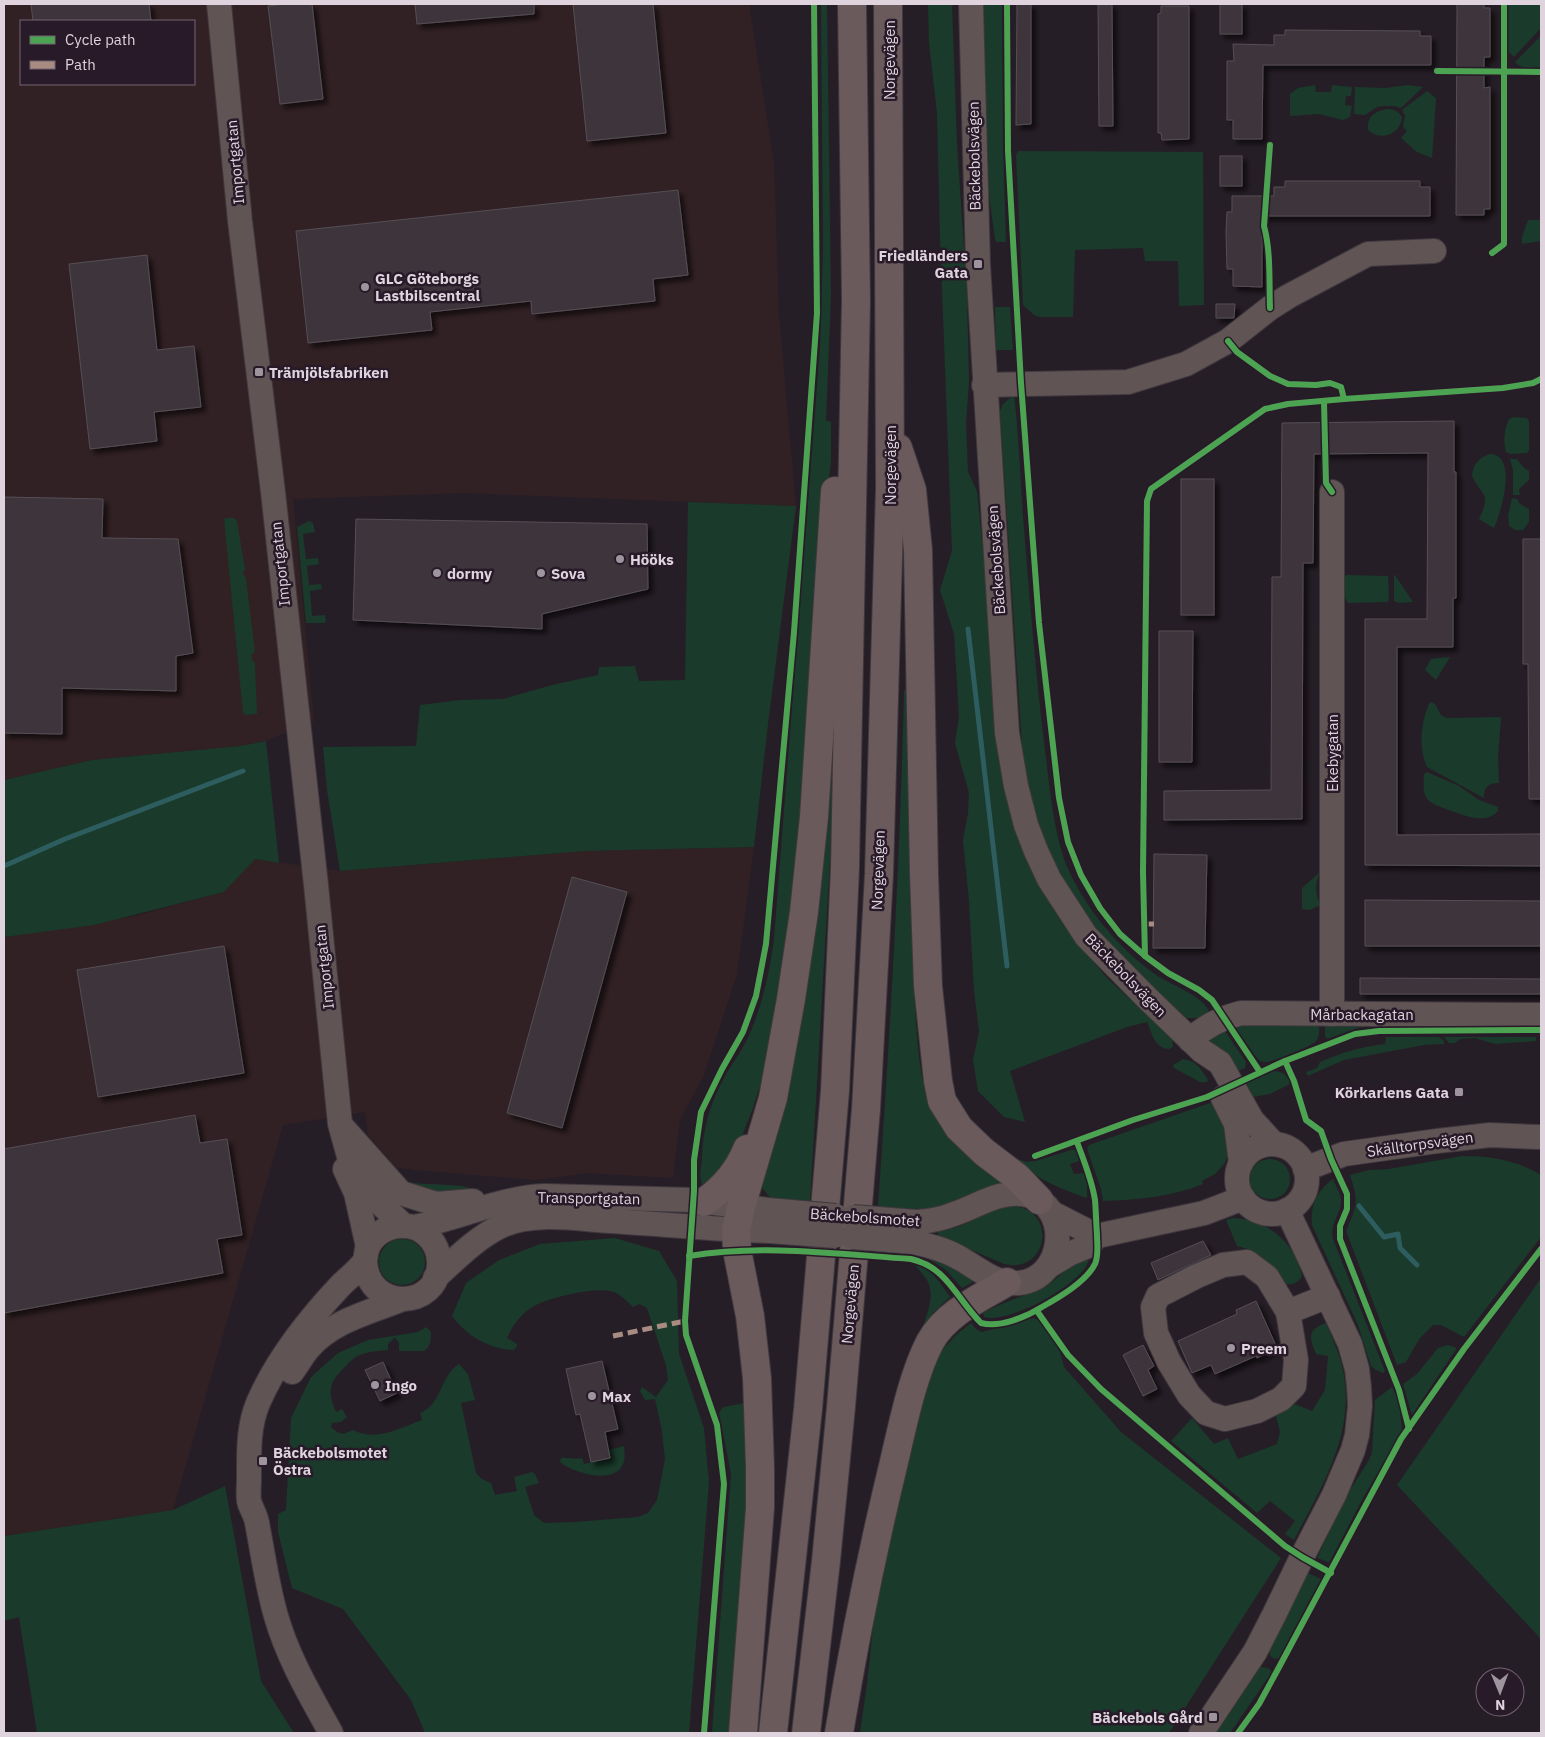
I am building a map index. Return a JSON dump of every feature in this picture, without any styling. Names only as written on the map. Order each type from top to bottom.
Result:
[{"type":"highway","points":[[773,1733],[808,1409],[835,1091],[845,868],[856,300],[852,4]]},
{"type":"highway","name":"Norgevägen","points":[[806,1733],[826,1560],[866,1109],[878,874],[890,488],[888,4]]},
{"type":"highway","points":[[743,1733],[759,1518],[760,1468],[757,1378],[750,1316],[737,1250],[738,1218],[773,1098],[804,912],[814,817],[840,405],[856,300]]},
{"type":"highway","points":[[890,422],[912,490],[918,550],[925,911],[928,986],[938,1081],[942,1101],[959,1128],[984,1152],[1017,1177],[1045,1206]]},
{"type":"highway","points":[[704,1202],[727,1183],[743,1160],[766,1096],[778,1069]]},
{"type":"highway","points":[[839,1733],[853,1646],[879,1525],[918,1374],[930,1342],[946,1321],[1007,1282]]},
{"type":"street","name":"Importgatan","points":[[219,4],[240,221],[272,482],[340,1124],[350,1160],[381,1204],[409,1226]]},
{"type":"street","name":"Bäckebolsvägen","points":[[971,4],[974,180],[984,384],[1007,733],[1016,786],[1026,825],[1049,879],[1086,936],[1196,1046],[1220,1063],[1252,1120],[1274,1144]]},
{"type":"street","points":[[984,384],[1128,382],[1186,364],[1228,341],[1270,308],[1289,296],[1368,254],[1434,251]]},
{"type":"street","name":"Ekebygatan","points":[[1332,492],[1332,1014]]},
{"type":"street","name":"Mårbackagatan","points":[[1196,1046],[1200,1031],[1223,1018],[1241,1013],[1541,1015]]},
{"type":"street","name":"Bäckebolsvägen","points":[[1196,1046],[1236,1124],[1241,1163]]},
{"type":"street","name":"Importgatan","points":[[340,1124],[336,1148],[356,1193],[367,1254]]},
{"type":"street","points":[[340,1124],[401,1194],[436,1204],[492,1199],[509,1200]]},
{"type":"street","name":"Skälltorpsvägen","points":[[1305,1169],[1344,1154],[1437,1141],[1490,1135],[1540,1137]]},
{"type":"street","points":[[1268,1144],[1274,1144],[1294,1152],[1305,1169],[1306,1181],[1304,1193],[1297,1203],[1287,1210],[1275,1213],[1263,1212],[1251,1207],[1243,1198],[1237,1181],[1241,1163],[1250,1152],[1268,1144]]},
{"type":"street","name":"Bäckebolsmotet","points":[[915,1232],[934,1221],[1003,1195],[1027,1195],[1045,1206]]},
{"type":"street","name":"Transportgatan","points":[[331,1733],[298,1674],[276,1617],[264,1571],[257,1520],[249,1500],[248,1443],[258,1404],[286,1352],[319,1308],[367,1254],[377,1235],[385,1230],[394,1226],[434,1223],[526,1196],[704,1202],[738,1218]]},
{"type":"street","points":[[1049,1266],[1069,1254],[1088,1246],[1097,1236],[1204,1213],[1243,1198]]},
{"type":"street","points":[[1045,1206],[1097,1236]]},
{"type":"street","points":[[1045,1206],[1056,1225],[1057,1238],[1056,1251],[1049,1266]]},
{"type":"street","points":[[1201,1733],[1255,1652],[1334,1495],[1353,1450],[1357,1435],[1360,1406],[1357,1369],[1350,1344],[1287,1210]]},
{"type":"street","name":"Transportgatan","points":[[257,1520],[261,1500],[265,1441],[273,1411],[292,1372],[309,1348],[327,1332],[351,1318],[423,1293],[435,1278],[474,1244],[500,1227],[514,1221],[529,1218],[738,1218],[769,1220]]},
{"type":"street","name":"Bäckebolsmotet","points":[[769,1220],[915,1232],[936,1247],[963,1259],[986,1275],[1007,1282],[1019,1283],[1032,1279],[1049,1266]]},
{"type":"street","points":[[409,1226],[430,1238],[436,1248],[439,1260],[435,1278]]},
{"type":"street","points":[[367,1254],[367,1275],[375,1288],[388,1296],[403,1299]]},
{"type":"street","points":[[1247,1262],[1267,1278],[1288,1312],[1296,1360],[1294,1386],[1281,1399],[1257,1411],[1225,1420],[1206,1413],[1189,1395],[1169,1362],[1156,1333],[1153,1307],[1158,1296],[1197,1276],[1223,1265],[1247,1262]]},
{"type":"street","points":[[1288,1312],[1328,1296]]},
{"type":"shaded area","points":[[4,4],[749,4],[774,163],[779,315],[796,506],[463,493],[293,499],[314,721],[266,741],[240,746],[92,760],[4,780]]},
{"type":"shaded area","points":[[754,847],[737,974],[704,1075],[680,1120],[673,1178],[588,1173],[535,1180],[415,1170],[396,1167],[368,1135],[365,1112],[283,1125],[173,1510],[4,1536],[4,937],[135,916],[224,892],[254,859],[340,871],[585,851]]},
{"type":"green space","points":[[821,4],[827,4],[831,297],[826,420],[831,422],[831,461],[798,861],[769,1057],[752,1111],[728,1170],[706,1187],[702,1184],[700,1174],[702,1148],[708,1116],[719,1087],[751,1031],[766,986],[774,939],[820,348],[823,248]]},
{"type":"green space","points":[[928,4],[952,4],[957,144],[967,293],[969,381],[966,424],[968,472],[977,491],[989,611],[997,739],[1005,790],[1022,849],[1050,904],[1066,929],[1107,978],[1172,1038],[1173,1047],[1169,1049],[1160,1046],[1152,1035],[1147,1022],[1127,1027],[1010,1071],[1025,1122],[1004,1117],[978,1091],[973,1060],[979,1032],[974,991],[969,901],[963,840],[968,813],[969,793],[955,743],[959,716],[954,634],[940,590],[952,551],[937,113],[929,43]]},
{"type":"green space","points":[[984,4],[1002,4],[1006,242],[996,242],[995,239],[986,172]]},
{"type":"green space","points":[[1508,4],[1541,4],[1541,28],[1514,57],[1508,51]]},
{"type":"green space","points":[[1541,36],[1541,70],[1524,68],[1515,62]]},
{"type":"green space","points":[[1315,85],[1316,92],[1331,92],[1332,85],[1352,87],[1351,96],[1346,96],[1345,105],[1352,106],[1350,117],[1343,120],[1319,114],[1290,116],[1290,94],[1298,88]]},
{"type":"green space","points":[[1408,85],[1423,87],[1401,108],[1383,106],[1377,107],[1365,115],[1354,114],[1355,87],[1385,88]]},
{"type":"green space","points":[[1427,91],[1436,98],[1432,158],[1417,152],[1401,138],[1407,131],[1403,127],[1405,116],[1402,110]]},
{"type":"green space","points":[[1392,109],[1399,113],[1402,117],[1401,123],[1394,132],[1384,136],[1373,134],[1368,130],[1370,118],[1375,113]]},
{"type":"green space","points":[[1018,151],[1203,152],[1204,305],[1179,306],[1178,261],[1145,261],[1143,248],[1075,250],[1073,317],[1040,317],[1034,315],[1023,305],[1016,155]]},
{"type":"green space","points":[[1528,220],[1541,220],[1541,241],[1522,244],[1522,237]]},
{"type":"green space","points":[[995,307],[1010,307],[1013,350],[996,350]]},
{"type":"green space","points":[[1014,395],[1041,714],[1052,808],[1059,841],[1069,871],[1085,900],[1104,927],[1127,951],[1152,972],[1200,1000],[1209,1012],[1198,1018],[1187,1018],[1130,967],[1098,931],[1071,893],[1049,851],[1032,807],[1023,754],[1000,411],[1003,404]]},
{"type":"green space","points":[[1514,417],[1527,418],[1529,422],[1529,450],[1527,453],[1511,454],[1506,452],[1505,431],[1509,419]]},
{"type":"green space","points":[[1489,454],[1498,457],[1503,463],[1506,473],[1503,498],[1494,528],[1479,519],[1485,499],[1472,476],[1477,462]]},
{"type":"green space","points":[[1510,459],[1517,459],[1529,471],[1529,480],[1519,489],[1520,495],[1513,495],[1513,470]]},
{"type":"green space","points":[[1512,498],[1517,499],[1520,504],[1529,509],[1529,522],[1523,530],[1515,530],[1509,526],[1508,516]]},
{"type":"green space","points":[[688,502],[796,506],[754,847],[585,851],[340,871],[327,790],[323,747],[416,746],[420,705],[461,700],[503,699],[552,685],[598,675],[599,667],[635,666],[639,681],[685,680]]},
{"type":"green space","points":[[234,518],[237,521],[245,569],[243,573],[246,579],[255,652],[251,655],[255,663],[257,714],[245,715],[243,713],[224,519]]},
{"type":"green space","points":[[309,521],[313,523],[315,532],[303,534],[306,559],[318,558],[319,564],[307,566],[309,585],[321,584],[322,589],[310,591],[312,616],[325,615],[326,622],[324,623],[306,623],[297,527]]},
{"type":"green space","points":[[1346,575],[1388,576],[1389,600],[1387,602],[1348,603],[1343,589]]},
{"type":"green space","points":[[1394,575],[1413,602],[1399,603],[1394,601]]},
{"type":"green space","points":[[1450,657],[1436,680],[1425,670],[1431,659]]},
{"type":"green space","points":[[833,683],[835,732],[830,860],[810,1203],[772,1200],[760,1185],[795,1055],[813,926]]},
{"type":"green space","points":[[907,687],[909,689],[912,954],[917,1038],[924,1086],[934,1114],[948,1134],[966,1152],[1004,1183],[958,1203],[922,1212],[919,1209],[878,1207],[894,949],[904,691]]},
{"type":"green space","points":[[1430,702],[1435,704],[1441,715],[1447,718],[1501,717],[1498,757],[1499,783],[1487,786],[1484,798],[1427,767],[1422,751],[1422,734],[1424,717]]},
{"type":"green space","points":[[266,741],[279,863],[255,859],[224,892],[94,925],[4,937],[4,780],[92,760],[240,746]]},
{"type":"green space","points":[[1427,772],[1459,786],[1479,800],[1498,807],[1498,811],[1486,818],[1473,818],[1432,803],[1424,792],[1424,774]]},
{"type":"green space","points":[[1320,872],[1316,888],[1320,905],[1310,910],[1302,909],[1302,888]]},
{"type":"green space","points":[[1318,1022],[1319,1032],[1316,1041],[1292,1053],[1266,1062],[1260,1061],[1256,1057],[1232,1023]]},
{"type":"green space","points":[[1325,1022],[1541,1027],[1374,1026],[1358,1028],[1327,1039],[1325,1036]]},
{"type":"green space","points":[[1222,1027],[1246,1062],[1245,1068],[1234,1073],[1210,1042],[1210,1037]]},
{"type":"green space","points":[[1386,1037],[1439,1037],[1444,1041],[1444,1044],[1424,1045],[1344,1060],[1308,1076],[1306,1072],[1317,1068],[1320,1062],[1337,1055],[1359,1048],[1385,1044]]},
{"type":"green space","points":[[1444,1037],[1536,1037],[1536,1041],[1495,1044],[1475,1038],[1460,1039],[1455,1043],[1449,1043]]},
{"type":"green space","points":[[1183,1059],[1198,1066],[1208,1080],[1207,1082],[1200,1082],[1174,1068],[1173,1065]]},
{"type":"green space","points":[[1272,1071],[1284,1074],[1290,1084],[1270,1094],[1252,1097],[1242,1085]]},
{"type":"green space","points":[[1213,1102],[1221,1113],[1230,1147],[1225,1163],[1215,1174],[1202,1181],[1203,1184],[1179,1192],[1141,1199],[1103,1201],[1101,1189],[1087,1148],[1089,1145]]},
{"type":"green space","points":[[1076,1150],[1079,1161],[1070,1164],[1074,1174],[1084,1173],[1087,1183],[1087,1198],[1046,1181],[1010,1156],[1026,1162],[1036,1161]]},
{"type":"green space","points":[[1462,1156],[1484,1157],[1513,1162],[1541,1175],[1541,1237],[1464,1337],[1441,1325],[1433,1325],[1420,1338],[1406,1362],[1397,1365],[1346,1231],[1356,1204],[1350,1175],[1369,1170],[1389,1169]]},
{"type":"green space","points":[[1274,1159],[1281,1162],[1287,1168],[1290,1179],[1289,1187],[1281,1196],[1274,1199],[1266,1199],[1259,1196],[1251,1187],[1250,1175],[1253,1168],[1262,1160]]},
{"type":"green space","points":[[1333,1179],[1340,1194],[1341,1204],[1334,1223],[1333,1239],[1385,1371],[1383,1373],[1371,1366],[1358,1325],[1312,1225],[1312,1211],[1316,1199],[1323,1188]]},
{"type":"green space","points":[[406,1183],[463,1186],[475,1191],[446,1197]]},
{"type":"green space","points":[[1007,1206],[1024,1208],[1035,1216],[1041,1226],[1042,1238],[1039,1250],[1031,1259],[1019,1265],[1004,1264],[938,1237],[938,1231],[956,1228]]},
{"type":"green space","points":[[1233,1218],[1257,1223],[1278,1235],[1293,1252],[1302,1276],[1299,1280],[1293,1284],[1286,1284],[1258,1256],[1245,1248],[1237,1246],[1226,1220]]},
{"type":"green space","points":[[615,1238],[659,1251],[677,1281],[679,1354],[704,1428],[709,1482],[689,1733],[425,1733],[411,1700],[343,1609],[292,1588],[278,1532],[278,1514],[286,1510],[291,1418],[311,1377],[338,1353],[368,1340],[418,1332],[426,1327],[431,1332],[431,1337],[429,1345],[424,1351],[399,1351],[399,1343],[395,1337],[388,1344],[388,1350],[370,1352],[358,1356],[340,1372],[331,1388],[331,1399],[336,1412],[342,1409],[347,1417],[341,1422],[332,1423],[331,1427],[343,1434],[353,1430],[370,1435],[397,1430],[422,1420],[420,1413],[433,1404],[448,1375],[459,1364],[468,1374],[475,1400],[461,1403],[476,1473],[482,1479],[491,1483],[495,1495],[517,1491],[514,1477],[532,1472],[539,1483],[525,1487],[534,1515],[544,1523],[638,1517],[648,1513],[657,1500],[665,1459],[662,1431],[655,1399],[645,1400],[640,1391],[642,1387],[656,1397],[668,1380],[666,1365],[647,1308],[639,1304],[633,1307],[614,1292],[598,1290],[554,1298],[533,1307],[512,1328],[507,1338],[517,1344],[514,1350],[496,1347],[479,1340],[464,1330],[452,1316],[466,1283],[499,1260],[540,1244]]},
{"type":"green space","points":[[402,1239],[415,1243],[421,1249],[425,1262],[421,1275],[415,1281],[402,1285],[389,1281],[383,1275],[379,1262],[383,1249],[389,1243]]},
{"type":"green space","points":[[924,1256],[956,1269],[973,1282],[962,1288],[946,1270]]},
{"type":"green space","points":[[1089,1256],[1086,1266],[1077,1277],[1046,1299],[1010,1314],[995,1318],[984,1317],[983,1313],[997,1306],[1047,1286],[1074,1264]]},
{"type":"green space","points":[[915,1265],[931,1273],[950,1297],[935,1311],[919,1337],[929,1309],[931,1294],[927,1280]]},
{"type":"green space","points":[[1541,1278],[1541,1639],[1397,1485]]},
{"type":"green space","points":[[1034,1318],[1038,1320],[1060,1352],[1064,1367],[1121,1432],[1281,1558],[1169,1733],[860,1733],[879,1570],[921,1403],[934,1364],[943,1349],[971,1323],[982,1332]]},
{"type":"green space","points":[[1326,1323],[1341,1362],[1345,1386],[1345,1410],[1342,1433],[1326,1476],[1294,1540],[1285,1534],[1295,1521],[1270,1501],[1257,1513],[1171,1441],[1192,1418],[1214,1444],[1228,1438],[1238,1459],[1277,1444],[1280,1432],[1276,1416],[1295,1404],[1312,1411],[1325,1390],[1328,1356],[1316,1354],[1311,1335],[1315,1328]]},
{"type":"green space","points":[[1448,1345],[1457,1348],[1412,1415],[1403,1384],[1417,1374],[1438,1348]]},
{"type":"green space","points":[[1392,1387],[1400,1410],[1402,1431],[1363,1498],[1330,1561],[1317,1558],[1347,1495],[1372,1452],[1375,1400]]},
{"type":"green space","points":[[745,1403],[752,1445],[735,1733],[712,1733],[731,1474],[719,1413],[723,1407]]},
{"type":"green space","points":[[624,1446],[625,1458],[622,1466],[614,1473],[607,1475],[590,1475],[565,1466],[560,1462],[561,1458],[582,1458],[584,1464],[610,1458],[608,1450]]},
{"type":"green space","points":[[225,1486],[261,1681],[294,1733],[37,1733],[19,1617],[4,1621],[4,1536],[173,1510]]},
{"type":"green space","points":[[1308,1573],[1321,1579],[1279,1658],[1275,1659],[1270,1656],[1270,1647]]},
{"type":"green space","points":[[1258,1668],[1268,1668],[1272,1672],[1230,1733],[1216,1733]]},
{"type":"building","points":[[31,4],[149,4],[151,20],[33,20]]},
{"type":"building","points":[[312,4],[323,99],[280,104],[268,6]]},
{"type":"building","points":[[415,4],[534,4],[534,14],[417,24]]},
{"type":"building","points":[[573,4],[653,4],[666,133],[587,141]]},
{"type":"building","points":[[1017,4],[1031,4],[1031,124],[1016,125]]},
{"type":"building","points":[[1098,4],[1112,4],[1113,126],[1099,126]]},
{"type":"building","points":[[1220,4],[1242,4],[1242,34],[1220,34]]},
{"type":"building","points":[[1457,4],[1484,4],[1484,8],[1490,8],[1490,57],[1484,57],[1484,88],[1490,87],[1490,209],[1484,209],[1484,215],[1456,215]]},
{"type":"building","points":[[1161,6],[1189,6],[1189,139],[1162,140],[1161,133],[1158,133],[1158,14],[1161,13]]},
{"type":"building","points":[[1285,30],[1420,31],[1420,36],[1431,36],[1431,65],[1263,65],[1262,139],[1233,139],[1233,120],[1227,120],[1227,61],[1234,61],[1233,44],[1274,45],[1274,35],[1285,35]]},
{"type":"building","points":[[1220,156],[1242,156],[1242,186],[1220,186]]},
{"type":"building","points":[[1285,181],[1420,181],[1420,187],[1430,187],[1430,216],[1262,216],[1262,287],[1233,286],[1233,269],[1227,269],[1226,232],[1227,212],[1232,212],[1232,196],[1274,196],[1274,187],[1285,187]]},
{"type":"building","points":[[678,190],[688,275],[653,279],[655,301],[532,314],[531,301],[430,312],[432,330],[308,343],[296,231]]},
{"type":"building","points":[[147,255],[157,350],[194,346],[201,407],[154,412],[157,441],[90,449],[69,264]]},
{"type":"building","points":[[1216,304],[1235,304],[1234,318],[1216,318]]},
{"type":"building","points":[[1454,421],[1456,598],[1453,598],[1453,647],[1397,647],[1397,835],[1541,834],[1541,866],[1365,865],[1365,619],[1427,619],[1428,453],[1314,454],[1313,563],[1303,563],[1302,819],[1164,820],[1164,791],[1271,790],[1272,577],[1281,577],[1282,423]]},
{"type":"building","points":[[1181,479],[1214,479],[1214,615],[1181,615]]},
{"type":"building","points":[[4,497],[103,499],[102,538],[178,539],[193,653],[176,656],[176,691],[62,688],[62,734],[4,733]]},
{"type":"building","points":[[356,519],[647,524],[648,589],[542,614],[542,629],[353,620]]},
{"type":"building","points":[[1523,539],[1541,539],[1541,799],[1529,799],[1528,664],[1523,664]]},
{"type":"building","points":[[1159,631],[1193,631],[1192,762],[1159,762]]},
{"type":"building","points":[[1154,854],[1207,855],[1205,948],[1153,948]]},
{"type":"building","points":[[572,877],[627,892],[562,1128],[507,1113]]},
{"type":"building","points":[[1365,900],[1541,901],[1541,946],[1365,946]]},
{"type":"building","points":[[224,946],[244,1073],[98,1097],[77,970]]},
{"type":"building","points":[[1360,978],[1541,979],[1541,994],[1360,994]]},
{"type":"building","points":[[195,1115],[200,1143],[227,1139],[242,1235],[217,1239],[223,1273],[4,1313],[4,1149]]},
{"type":"building","points":[[1203,1241],[1211,1255],[1158,1280],[1151,1263]]},
{"type":"building","points":[[1256,1301],[1277,1348],[1215,1374],[1211,1365],[1192,1373],[1178,1341],[1237,1314],[1236,1310]]},
{"type":"building","points":[[1143,1345],[1154,1366],[1148,1370],[1157,1389],[1143,1396],[1123,1355]]},
{"type":"building","name":"Max","points":[[602,1361],[618,1429],[605,1432],[610,1458],[591,1462],[580,1414],[576,1415],[566,1369]]},
{"type":"building","points":[[383,1362],[397,1393],[380,1401],[365,1370]]},
{"type":"waterway","points":[[968,629],[1007,966]]},
{"type":"waterway","points":[[4,866],[65,839],[243,771]]},
{"type":"waterway","points":[[1359,1206],[1384,1237],[1398,1234],[1400,1248],[1417,1265]]},
{"type":"marked path","points":[[1144,924],[1156,924]]},
{"type":"marked path","points":[[613,1336],[685,1321]]},
{"type":"cycle path","points":[[704,1733],[724,1484],[717,1425],[686,1335],[685,1321],[694,1191],[694,1160],[701,1112],[743,1032],[756,996],[766,944],[794,632],[817,313],[814,4]]},
{"type":"cycle path","points":[[1007,4],[1008,151],[1021,383],[1039,623],[1059,798],[1068,842],[1081,875],[1100,908],[1120,934],[1168,973],[1199,990],[1212,1000],[1260,1072]]},
{"type":"cycle path","points":[[1492,253],[1504,244],[1504,4]]},
{"type":"cycle path","points":[[1437,71],[1541,72]]},
{"type":"cycle path","points":[[1270,145],[1264,226],[1269,256],[1270,308]]},
{"type":"cycle path","points":[[1228,341],[1237,352],[1270,376],[1288,384],[1316,385],[1330,383],[1341,387],[1344,399]]},
{"type":"cycle path","points":[[1145,956],[1143,873],[1147,501],[1151,489],[1265,409],[1288,404],[1344,399],[1503,388],[1533,383],[1541,379]]},
{"type":"cycle path","points":[[1324,402],[1326,483],[1332,492]]},
{"type":"cycle path","points":[[1035,1156],[1133,1120],[1207,1097],[1285,1061],[1355,1034],[1379,1031],[1541,1030]]},
{"type":"cycle path","points":[[1285,1061],[1294,1081],[1306,1120],[1321,1131],[1347,1194],[1347,1209],[1340,1226],[1340,1239],[1399,1390],[1409,1429]]},
{"type":"cycle path","points":[[689,1256],[717,1252],[772,1250],[911,1259],[923,1263],[943,1276],[981,1323],[996,1324],[1013,1321],[1036,1311],[1063,1294],[1085,1277],[1095,1264],[1098,1249],[1094,1193],[1077,1142]]},
{"type":"cycle path","points":[[1238,1733],[1259,1704],[1401,1439],[1464,1349],[1541,1249]]},
{"type":"cycle path","points":[[1037,1311],[1068,1355],[1101,1389],[1285,1546],[1331,1573]]},
{"type":"place","name":"Friedländers Gata","points":[[978,264]]},
{"type":"place","name":"GLC Göteborgs Lastbilscentral","points":[[365,287]]},
{"type":"place","name":"Trämjölsfabriken","points":[[259,372]]},
{"type":"place","name":"Hööks","points":[[620,559]]},
{"type":"place","name":"dormy","points":[[437,573]]},
{"type":"place","name":"Sova","points":[[541,573]]},
{"type":"place","name":"Körkarlens Gata","points":[[1459,1092]]},
{"type":"place","name":"Preem","points":[[1231,1348]]},
{"type":"place","name":"Ingo","points":[[375,1385]]},
{"type":"place","name":"Max","points":[[592,1396]]},
{"type":"place","name":"Bäckebolsmotet Östra","points":[[263,1461]]},
{"type":"place","name":"Bäckebols Gård","points":[[1213,1717]]}]
